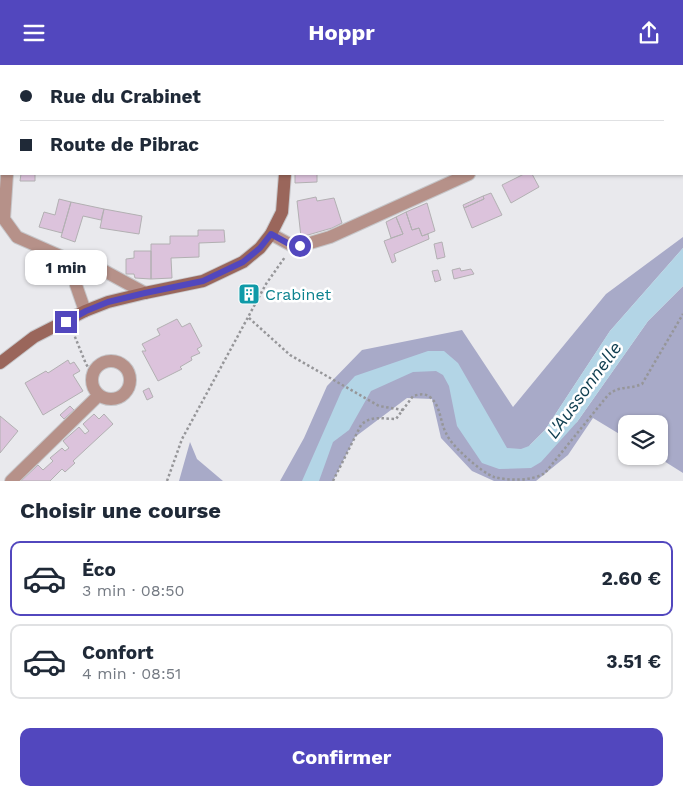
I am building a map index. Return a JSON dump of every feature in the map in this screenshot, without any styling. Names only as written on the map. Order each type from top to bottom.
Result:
[{"type":"main road","points":[[0,363],[34,337],[86,311],[108,302],[203,281],[243,262],[260,248],[271,234],[282,213],[286,175]]},
{"type":"street","points":[[7,175],[4,219],[17,237],[67,259],[86,261],[145,293]]},
{"type":"street","points":[[271,234],[291,245],[300,246],[330,237],[467,175]]},
{"type":"street","points":[[86,261],[76,285],[86,311]]},
{"type":"street","points":[[112,360],[126,367],[130,374],[130,382],[122,396],[114,399],[99,395],[93,389],[91,381],[92,373],[97,366],[104,361],[112,360]]},
{"type":"street","points":[[11,481],[99,395]]},
{"type":"path","points":[[167,481],[182,439],[266,284],[291,245]]},
{"type":"path","points":[[333,481],[361,425],[367,420],[380,417],[396,419],[413,396],[422,394],[431,397],[437,406],[446,434],[456,449],[486,472],[494,477],[511,480],[538,478],[546,473],[608,395],[615,389],[642,384],[683,314]]},
{"type":"path","points":[[249,318],[290,355],[379,406],[403,410]]},
{"type":"path","points":[[66,322],[92,373]]},
{"type":"shaded area","points":[[683,237],[683,248],[610,331],[545,430],[529,446],[577,422],[648,321],[683,286],[683,473],[668,464],[668,415],[618,415],[618,433],[593,418],[568,455],[536,481],[494,481],[472,471],[441,438],[432,399],[407,398],[355,437],[333,481],[280,481],[304,438],[327,386],[362,350],[462,330],[513,407],[606,294]]},
{"type":"shaded area","points":[[190,442],[197,459],[223,481],[179,481]]},
{"type":"water","name":"L'Aussonnelle","points":[[683,248],[683,286],[648,321],[577,422],[541,462],[531,468],[499,469],[482,463],[457,426],[449,386],[443,375],[436,371],[413,372],[371,391],[349,430],[333,442],[319,481],[302,481],[342,390],[355,376],[428,351],[444,351],[458,363],[507,448],[521,449],[529,446],[545,430],[610,331]]},
{"type":"building","points":[[21,175],[35,175],[35,181],[20,181]]},
{"type":"building","points":[[295,175],[317,175],[317,182],[295,183]]},
{"type":"building","points":[[522,175],[533,175],[539,187],[511,203],[502,185]]},
{"type":"building","points":[[491,193],[502,215],[472,228],[464,208],[484,199],[483,196]]},
{"type":"building","points":[[483,196],[484,199],[464,208],[463,205]]},
{"type":"building","points":[[316,197],[317,201],[334,198],[342,223],[332,228],[301,237],[297,201]]},
{"type":"building","points":[[59,199],[71,202],[62,233],[39,227],[44,212],[55,215]]},
{"type":"building","points":[[71,202],[104,209],[101,220],[83,216],[75,242],[61,237]]},
{"type":"building","points":[[427,203],[435,231],[422,236],[419,228],[412,230],[406,212]]},
{"type":"building","points":[[104,209],[142,216],[139,234],[100,228]]},
{"type":"building","points":[[406,212],[412,230],[419,228],[422,236],[428,234],[429,239],[394,254],[396,261],[392,263],[384,241],[403,234],[396,217]]},
{"type":"building","points":[[396,217],[403,234],[391,238],[386,222]]},
{"type":"building","points":[[198,230],[224,230],[225,242],[199,243],[199,257],[171,258],[172,278],[151,279],[151,244],[170,244],[170,236],[198,236]]},
{"type":"building","points":[[442,242],[445,257],[437,259],[434,244]]},
{"type":"building","points":[[134,251],[151,251],[151,279],[135,278],[134,274],[126,274],[126,259],[134,258]]},
{"type":"building","points":[[460,268],[461,271],[471,269],[474,274],[454,279],[452,270]]},
{"type":"building","points":[[438,270],[441,280],[435,282],[432,271]]},
{"type":"building","points":[[177,319],[182,327],[190,323],[202,346],[197,349],[200,353],[191,357],[192,360],[180,367],[182,369],[158,381],[142,351],[146,351],[142,344],[160,335],[157,329]]},
{"type":"building","points":[[68,360],[70,364],[74,362],[80,371],[73,375],[83,391],[43,415],[25,383],[46,371],[48,373]]},
{"type":"building","points":[[149,388],[153,397],[147,400],[143,391]]},
{"type":"building","points":[[70,406],[74,410],[64,419],[60,415]]},
{"type":"building","points":[[94,414],[99,419],[104,414],[113,424],[73,461],[75,463],[65,472],[62,469],[50,481],[21,481],[38,465],[43,470],[53,461],[50,458],[62,448],[65,451],[69,448],[63,441],[79,427],[85,434],[89,431],[83,424]]},
{"type":"building","points":[[0,416],[18,431],[0,453]]},
{"type":"place","name":"Crabinet","points":[[249,294]]},
{"type":"route","points":[[66,322],[108,302],[203,281],[243,262],[260,248],[271,234],[291,245],[300,246]]}]
